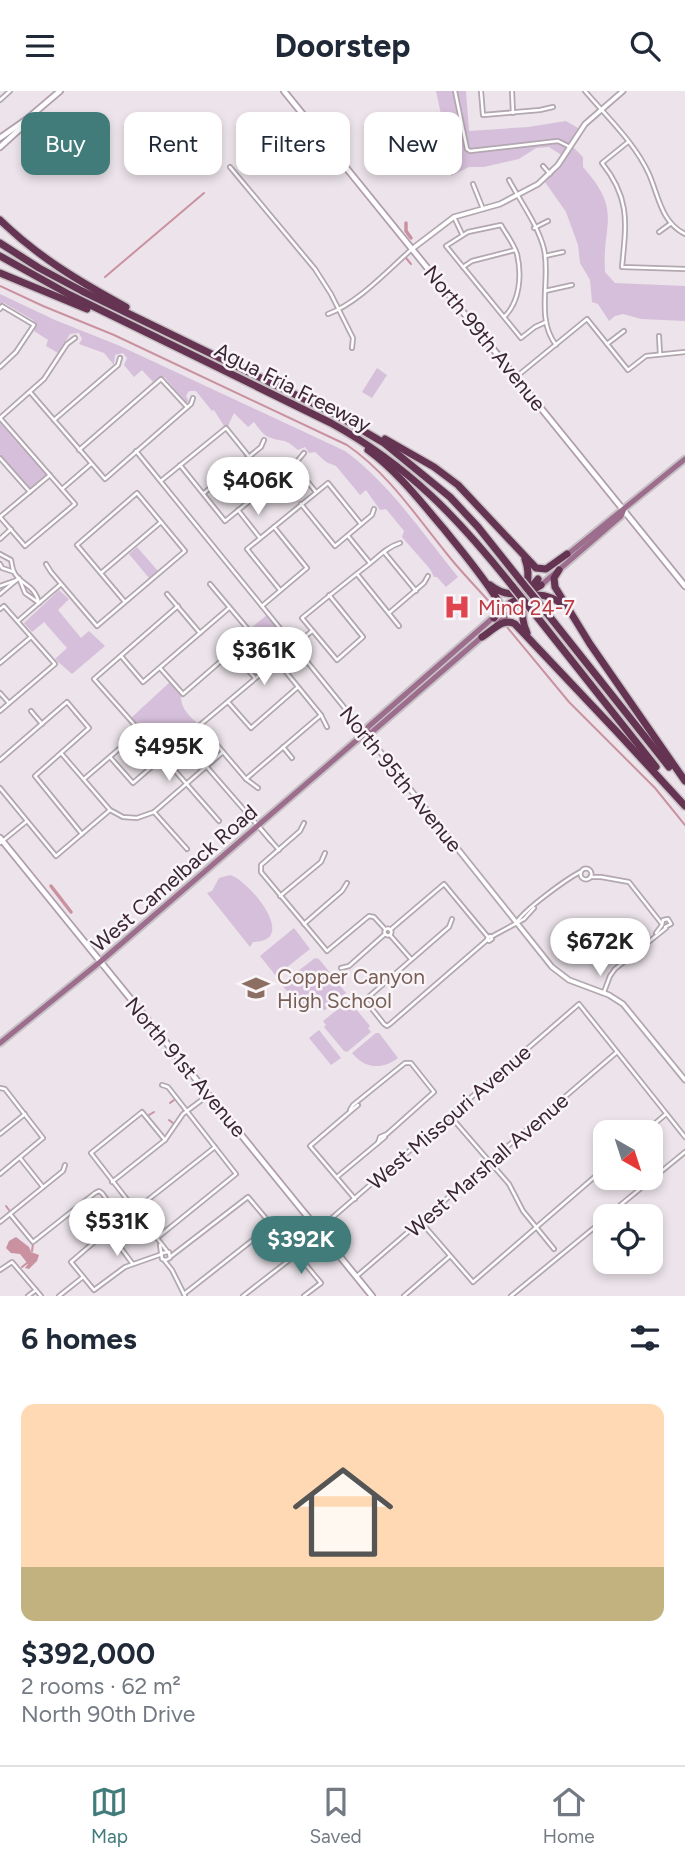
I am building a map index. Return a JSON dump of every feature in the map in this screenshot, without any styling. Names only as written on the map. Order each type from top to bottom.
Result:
[{"type":"highway","points":[[0,220],[27,245],[68,274],[138,314],[188,337],[204,349]]},
{"type":"highway","name":"Agua Fria Freeway","points":[[0,243],[82,291],[306,399],[364,430],[423,473],[470,518],[685,786]]},
{"type":"highway","name":"Agua Fria Freeway","points":[[0,256],[53,287],[299,407],[368,445],[411,476],[460,523],[685,805]]},
{"type":"highway","points":[[0,273],[197,358]]},
{"type":"highway","points":[[306,399],[337,410],[438,470],[471,497],[534,566],[543,570],[568,554]]},
{"type":"highway","points":[[299,407],[357,443],[390,468],[419,499],[500,604],[494,618]]},
{"type":"highway","points":[[522,554],[527,566],[523,623],[533,643]]},
{"type":"highway","points":[[559,570],[554,578],[554,585],[569,611],[685,781]]},
{"type":"highway","points":[[484,580],[502,592],[552,597],[569,611]]},
{"type":"highway","points":[[511,607],[540,582]]},
{"type":"highway","points":[[482,637],[502,622],[510,621],[685,805]]},
{"type":"main road","points":[[35,112],[60,91]]},
{"type":"main road","name":"North 99th Avenue","points":[[284,91],[685,586]]},
{"type":"main road","points":[[0,138],[21,123]]},
{"type":"main road","points":[[0,147],[21,128]]},
{"type":"main road","points":[[540,582],[617,512],[685,459]]},
{"type":"main road","points":[[540,582],[559,570],[621,516],[624,509]]},
{"type":"main road","name":"West Camelback Road","points":[[0,1043],[100,962],[494,618],[511,607]]},
{"type":"main road","name":"West Camelback Road","points":[[365,733],[372,731],[482,637],[511,607]]},
{"type":"main road","points":[[409,692],[426,680],[433,679],[436,672],[462,646]]},
{"type":"main road","name":"North 91st Avenue","points":[[1,840],[372,1296]]},
{"type":"street","points":[[0,100],[10,91]]},
{"type":"street","points":[[454,91],[467,149],[470,151],[558,141],[570,147]]},
{"type":"street","points":[[481,91],[482,115],[553,107]]},
{"type":"street","points":[[512,91],[513,113]]},
{"type":"street","points":[[328,314],[339,310],[454,217],[497,206],[533,187],[550,174],[585,124],[624,91]]},
{"type":"street","points":[[587,92],[646,168],[670,224],[685,234]]},
{"type":"street","points":[[628,142],[602,163],[616,181],[624,204],[626,220],[622,267],[685,269]]},
{"type":"street","points":[[543,166],[550,174]]},
{"type":"street","points":[[230,167],[315,268],[353,338],[352,348]]},
{"type":"street","points":[[509,180],[545,256],[546,322],[556,345]]},
{"type":"street","points":[[473,184],[483,209]]},
{"type":"street","points":[[454,217],[462,234]]},
{"type":"street","points":[[534,228],[548,221]]},
{"type":"street","points":[[659,232],[670,224]]},
{"type":"street","points":[[504,317],[513,307],[518,294],[515,250],[501,225],[462,234],[446,246],[521,338],[546,322]]},
{"type":"street","points":[[463,267],[472,261],[515,250]]},
{"type":"street","points":[[545,256],[563,252]]},
{"type":"street","points":[[545,291],[572,285]]},
{"type":"street","points":[[483,292],[488,288]]},
{"type":"street","points":[[0,367],[16,352],[34,325],[1,307]]},
{"type":"street","points":[[516,377],[587,319],[628,369],[646,356],[685,352]]},
{"type":"street","points":[[607,344],[624,331]]},
{"type":"street","points":[[659,336],[660,354]]},
{"type":"street","points":[[50,475],[0,517],[25,546],[75,504],[50,475],[0,418],[48,373],[67,344],[75,338]]},
{"type":"street","points":[[54,421],[118,365],[120,358]]},
{"type":"street","points":[[79,450],[161,379],[187,407]]},
{"type":"street","points":[[30,392],[105,479],[187,407],[193,398]]},
{"type":"street","points":[[161,480],[226,428],[271,484]]},
{"type":"street","points":[[203,494],[261,447],[264,440]]},
{"type":"street","name":"North 95th Avenue","points":[[136,451],[559,974],[574,983],[617,999],[630,1011],[685,1080]]},
{"type":"street","points":[[180,465],[225,521],[294,465],[304,453]]},
{"type":"street","points":[[0,458],[30,492]]},
{"type":"street","points":[[62,489],[92,464]]},
{"type":"street","points":[[294,465],[316,492]]},
{"type":"street","points":[[280,590],[247,549],[301,504],[328,483],[361,524]]},
{"type":"street","points":[[46,564],[97,626],[185,551],[137,493],[77,545],[125,602]]},
{"type":"street","points":[[301,504],[335,546],[372,515],[374,509]]},
{"type":"street","points":[[238,510],[260,538]]},
{"type":"street","points":[[101,573],[161,522]]},
{"type":"street","points":[[262,605],[307,568],[274,527]]},
{"type":"street","points":[[0,539],[11,529]]},
{"type":"street","points":[[348,535],[370,563]]},
{"type":"street","points":[[330,595],[363,637],[337,660],[302,618],[356,573],[400,543]]},
{"type":"street","points":[[384,552],[416,591]]},
{"type":"street","points":[[0,554],[10,561],[25,593],[39,603]]},
{"type":"street","points":[[0,564],[2,568],[14,572]]},
{"type":"street","points":[[356,573],[399,626]]},
{"type":"street","points":[[389,613],[416,591],[428,576]]},
{"type":"street","points":[[1,594],[0,587],[18,579]]},
{"type":"street","points":[[1,594],[18,579]]},
{"type":"street","points":[[18,579],[32,587],[39,603]]},
{"type":"street","points":[[18,621],[61,584]]},
{"type":"street","points":[[160,668],[183,694],[252,634],[210,584]]},
{"type":"street","points":[[167,594],[200,633]]},
{"type":"street","points":[[0,609],[4,606],[55,664],[0,711]]},
{"type":"street","points":[[84,779],[139,731],[94,679],[178,606]]},
{"type":"street","points":[[121,656],[144,682],[230,608]]},
{"type":"street","points":[[258,787],[246,779],[200,725],[313,631]]},
{"type":"street","points":[[0,663],[31,637]]},
{"type":"street","points":[[232,652],[255,678]]},
{"type":"street","points":[[277,660],[321,715],[327,727]]},
{"type":"street","points":[[228,702],[251,729],[298,687]]},
{"type":"street","points":[[0,693],[9,703]]},
{"type":"street","points":[[0,760],[67,702],[89,728],[35,776],[82,834]]},
{"type":"street","points":[[32,711],[43,724]]},
{"type":"street","points":[[246,779],[321,715]]},
{"type":"street","points":[[283,747],[292,758]]},
{"type":"street","points":[[61,753],[110,810],[123,817],[137,818],[154,811],[223,751]]},
{"type":"street","points":[[110,757],[133,783],[163,757],[219,821]]},
{"type":"street","points":[[206,766],[279,850]]},
{"type":"street","points":[[0,788],[55,856],[110,810]]},
{"type":"street","points":[[154,811],[187,849]]},
{"type":"street","points":[[1,840],[26,821]]},
{"type":"street","points":[[304,823],[300,831],[260,868],[303,924],[327,951],[372,915],[411,959]]},
{"type":"street","points":[[281,896],[321,862],[325,853]]},
{"type":"street","points":[[452,919],[449,927],[365,1000],[387,1026],[489,938],[516,923],[585,868],[601,877]]},
{"type":"street","points":[[586,878],[590,870]]},
{"type":"street","points":[[580,872],[586,878],[587,884]]},
{"type":"street","points":[[570,879],[601,877],[629,882],[663,926]]},
{"type":"street","points":[[303,924],[342,891],[347,883]]},
{"type":"street","points":[[341,968],[349,966],[444,884],[489,938]]},
{"type":"street","points":[[604,993],[612,973],[663,926],[671,923],[656,914]]},
{"type":"street","points":[[663,926],[665,919]]},
{"type":"street","points":[[385,929],[390,930]]},
{"type":"street","name":"West Missouri Avenue","points":[[318,1230],[579,1004],[617,1052]]},
{"type":"street","points":[[617,1052],[685,1137]]},
{"type":"street","name":"West Marshall Avenue","points":[[356,1277],[617,1052]]},
{"type":"street","points":[[337,1178],[378,1143],[380,1137],[387,1134],[435,1092],[408,1061],[359,1103],[353,1105],[350,1111],[310,1146],[337,1178],[345,1187],[355,1199]]},
{"type":"street","points":[[158,1240],[236,1174],[168,1087],[162,1085]]},
{"type":"street","points":[[0,1174],[43,1138],[1,1087]]},
{"type":"street","points":[[113,1182],[165,1140],[187,1111],[209,1094]]},
{"type":"street","points":[[165,1140],[142,1112],[91,1153],[168,1252],[172,1270]]},
{"type":"street","points":[[0,1134],[25,1114]]},
{"type":"street","points":[[659,1120],[666,1114]]},
{"type":"street","points":[[450,1116],[509,1184],[517,1203],[554,1249]]},
{"type":"street","points":[[135,1210],[215,1147]]},
{"type":"street","points":[[622,1204],[685,1152]]},
{"type":"street","points":[[20,1158],[43,1187]]},
{"type":"street","points":[[0,1222],[62,1171],[65,1165]]},
{"type":"street","points":[[421,1222],[473,1282],[593,1178]]},
{"type":"street","points":[[10,1214],[33,1242],[99,1191],[121,1219],[71,1262],[94,1290],[132,1263],[179,1251]]},
{"type":"street","points":[[152,1258],[163,1259],[170,1258],[248,1198],[270,1225],[184,1295],[172,1270],[163,1259],[158,1240]]},
{"type":"street","points":[[511,1296],[593,1228]]},
{"type":"street","points":[[108,1231],[132,1263]]},
{"type":"street","points":[[243,1296],[297,1254],[321,1283],[304,1296]]},
{"type":"street","points":[[404,1296],[450,1257]]},
{"type":"street","points":[[0,1270],[12,1262],[41,1296]]},
{"type":"street","points":[[60,1296],[83,1277]]},
{"type":"street","points":[[28,1296],[36,1290]]},
{"type":"street","points":[[410,1292],[413,1296]]},
{"type":"shaded area","points":[[436,91],[466,91],[469,131],[566,121],[578,128],[569,143],[583,157],[583,167],[603,195],[607,207],[605,272],[615,283],[685,286],[685,321],[641,319],[623,314],[609,321],[598,304],[592,302],[590,280],[580,263],[578,245],[566,212],[545,182],[566,158],[549,147],[536,148],[519,159],[462,170],[462,112],[440,112]]},
{"type":"shaded area","points":[[0,294],[120,346],[345,451],[391,494],[458,577],[446,587],[434,577],[402,537],[404,531],[386,509],[380,510],[366,490],[360,495],[336,466],[326,462],[315,452],[309,453],[305,447],[298,450],[287,442],[268,437],[254,422],[248,427],[234,413],[228,426],[224,426],[214,410],[212,411],[196,391],[189,391],[186,396],[189,402],[186,402],[164,377],[153,382],[142,370],[134,377],[124,365],[127,358],[123,353],[115,355],[114,365],[104,353],[79,344],[82,339],[79,333],[70,334],[58,353],[46,346],[48,340],[34,331],[36,325],[33,320],[0,303]]},
{"type":"shaded area","points":[[377,368],[387,375],[372,398],[362,392]]},
{"type":"shaded area","points":[[0,420],[47,475],[30,489],[0,454]]},
{"type":"shaded area","points":[[137,547],[158,571],[149,578],[129,554]]},
{"type":"shaded area","points":[[59,590],[69,599],[58,610],[81,638],[89,631],[105,646],[72,674],[55,659],[67,648],[44,622],[32,632],[24,623]]},
{"type":"shaded area","points":[[267,615],[290,644],[276,657],[251,628]]},
{"type":"shaded area","points":[[170,682],[181,696],[186,712],[199,724],[188,736],[209,761],[198,770],[179,747],[168,757],[162,755],[131,718]]},
{"type":"shaded area","points":[[230,875],[258,898],[271,922],[272,932],[266,939],[253,942],[250,947],[207,893],[212,891],[219,878]]},
{"type":"shaded area","points":[[294,928],[310,949],[276,976],[260,956]]},
{"type":"shaded area","points":[[315,958],[319,959],[346,993],[325,1010],[300,1007],[281,984]]},
{"type":"shaded area","points":[[350,1002],[370,1026],[368,1028],[371,1032],[347,1052],[324,1027],[326,1025],[323,1021]]},
{"type":"shaded area","points":[[319,1030],[341,1058],[331,1065],[309,1038]]},
{"type":"shaded area","points":[[379,1033],[398,1058],[386,1065],[368,1065],[352,1053]]},
{"type":"shaded area","points":[[16,1237],[29,1247],[31,1252],[39,1255],[29,1269],[25,1268],[28,1264],[20,1254],[11,1253],[6,1248],[9,1241]]},
{"type":"waterway","points":[[105,277],[204,193]]},
{"type":"waterway","points":[[406,223],[406,231],[411,238]]},
{"type":"waterway","points":[[406,258],[411,264]]},
{"type":"waterway","points":[[0,286],[114,335],[347,445],[389,482],[495,608]]},
{"type":"waterway","points":[[507,627],[569,702],[655,788],[685,825]]},
{"type":"waterway","points":[[51,886],[71,912]]},
{"type":"waterway","points":[[170,1103],[174,1100]]},
{"type":"waterway","points":[[149,1115],[154,1112]]},
{"type":"waterway","points":[[169,1120],[173,1123]]},
{"type":"waterway","points":[[6,1206],[9,1210]]},
{"type":"waterway","points":[[32,1251],[33,1244]]},
{"type":"waterway","points":[[22,1267],[27,1263]]},
{"type":"place","name":"Mind 24-7","points":[[457,607]]},
{"type":"place","name":"Copper Canyon High School","points":[[256,988]]}]
